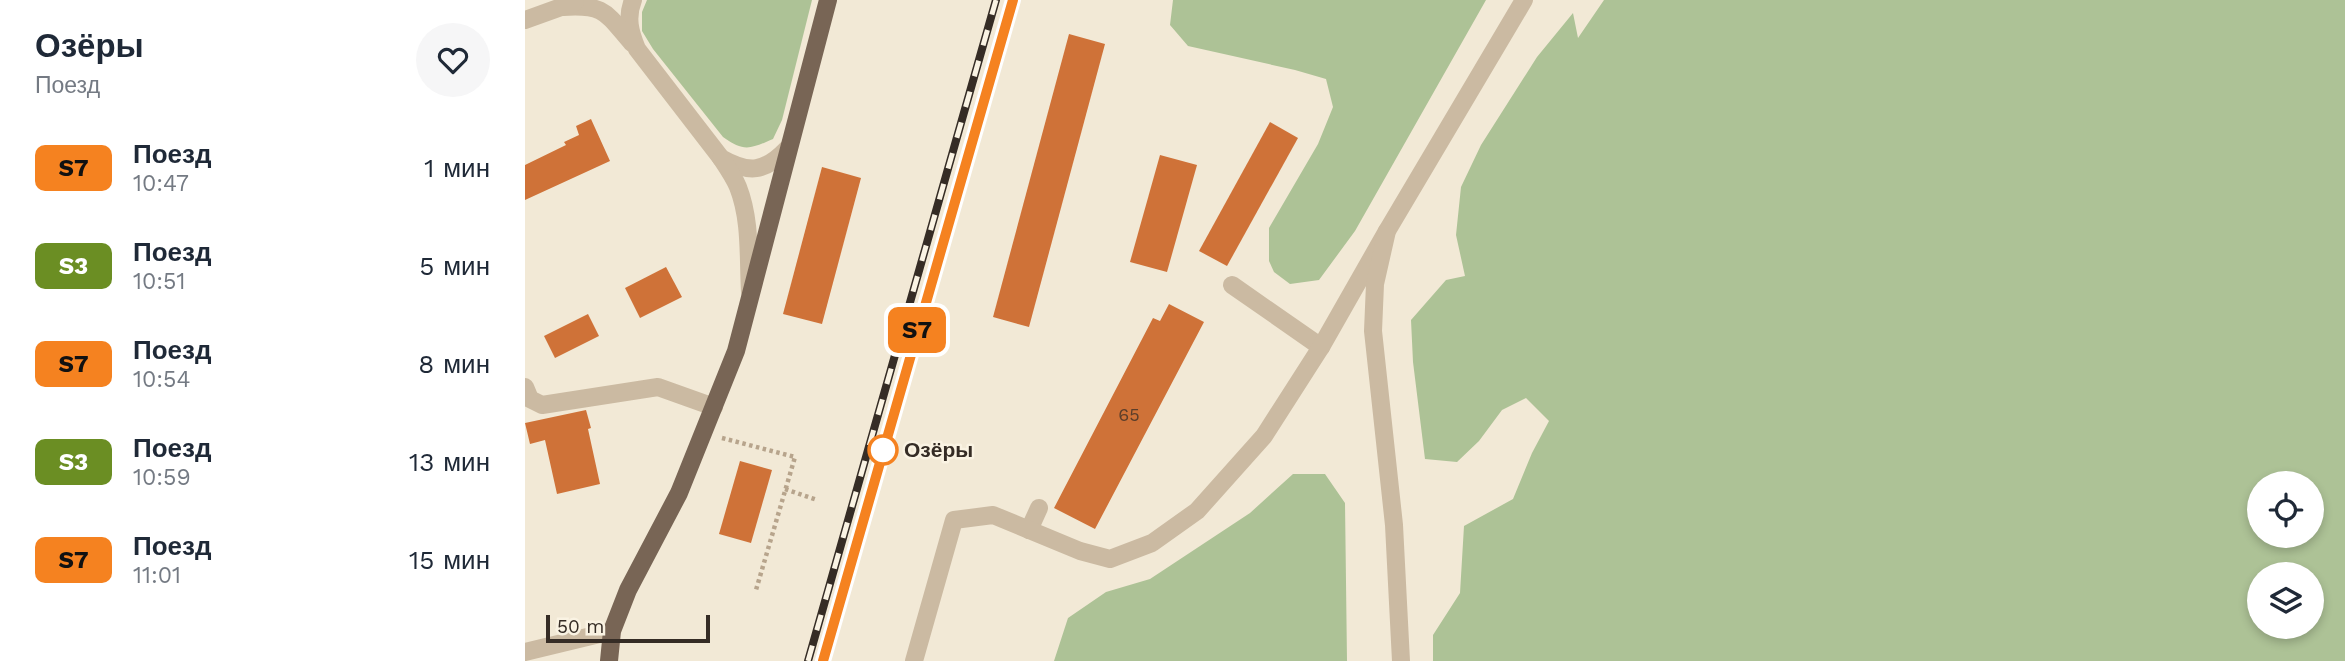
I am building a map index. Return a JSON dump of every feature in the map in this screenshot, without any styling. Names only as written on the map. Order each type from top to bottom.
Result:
[{"type":"main road","points":[[609,661],[612,631],[628,590],[679,494],[736,351],[828,1]]},
{"type":"street","points":[[525,20],[581,0]]},
{"type":"street","points":[[633,0],[629,20],[637,49]]},
{"type":"street","points":[[914,661],[954,520],[993,515],[1080,551],[1110,559],[1152,543],[1197,511],[1264,436],[1321,347],[1524,0]]},
{"type":"street","points":[[563,7],[587,5],[603,10],[637,49],[721,158],[737,185],[748,225],[750,300]]},
{"type":"street","points":[[721,158],[738,167],[764,167],[777,160],[787,149]]},
{"type":"street","points":[[1387,231],[1375,284],[1373,331],[1394,525],[1401,661]]},
{"type":"street","points":[[1232,285],[1321,347]]},
{"type":"street","points":[[525,387],[530,399],[542,405],[658,387],[714,407]]},
{"type":"street","points":[[1029,530],[1039,508]]},
{"type":"street","points":[[525,652],[612,631]]},
{"type":"path","points":[[704,433],[795,457],[756,590]]},
{"type":"path","points":[[785,489],[817,500]]},
{"type":"green space","points":[[647,0],[812,0],[782,120],[773,139],[742,147],[723,137],[653,49],[642,31],[642,12]]},
{"type":"green space","points":[[1173,0],[1486,0],[1355,231],[1319,280],[1290,284],[1274,272],[1269,261],[1269,228],[1318,144],[1333,107],[1326,79],[1188,46],[1170,25]]},
{"type":"green space","points":[[1604,0],[2345,0],[2345,661],[1433,661],[1433,635],[1460,593],[1464,526],[1513,499],[1549,421],[1526,398],[1502,410],[1479,441],[1457,462],[1425,459],[1413,362],[1411,320],[1446,280],[1465,276],[1456,235],[1461,187],[1481,145],[1537,57],[1573,13],[1578,38]]},
{"type":"green space","points":[[1293,474],[1325,474],[1345,503],[1347,661],[1054,661],[1068,618],[1106,592],[1150,579],[1250,513]]},
{"type":"building","points":[[1069,34],[1105,44],[1029,327],[993,317]]},
{"type":"building","points":[[591,119],[610,161],[525,200],[525,165],[566,145],[564,142],[579,135],[576,126]]},
{"type":"building","points":[[1270,122],[1298,138],[1227,266],[1199,251]]},
{"type":"building","points":[[1160,155],[1197,165],[1167,272],[1130,262]]},
{"type":"building","points":[[822,167],[861,178],[822,324],[783,314]]},
{"type":"building","points":[[666,267],[682,297],[640,318],[625,288]]},
{"type":"building","points":[[1169,304],[1204,322],[1095,529],[1054,508],[1153,318],[1160,321]]},
{"type":"building","points":[[588,314],[599,336],[555,358],[544,336]]},
{"type":"building","points":[[586,410],[600,484],[557,494],[545,440],[530,444],[525,423]]},
{"type":"building","points":[[740,461],[772,470],[751,543],[719,534]]},
{"type":"railway","points":[[808,661],[996,0]]},
{"type":"railway","points":[[823,661],[1013,0]]},
{"type":"train","name":"S7","points":[[823,661],[1013,0]]},
{"type":"place","name":"Озёры","points":[[883,450]]}]
